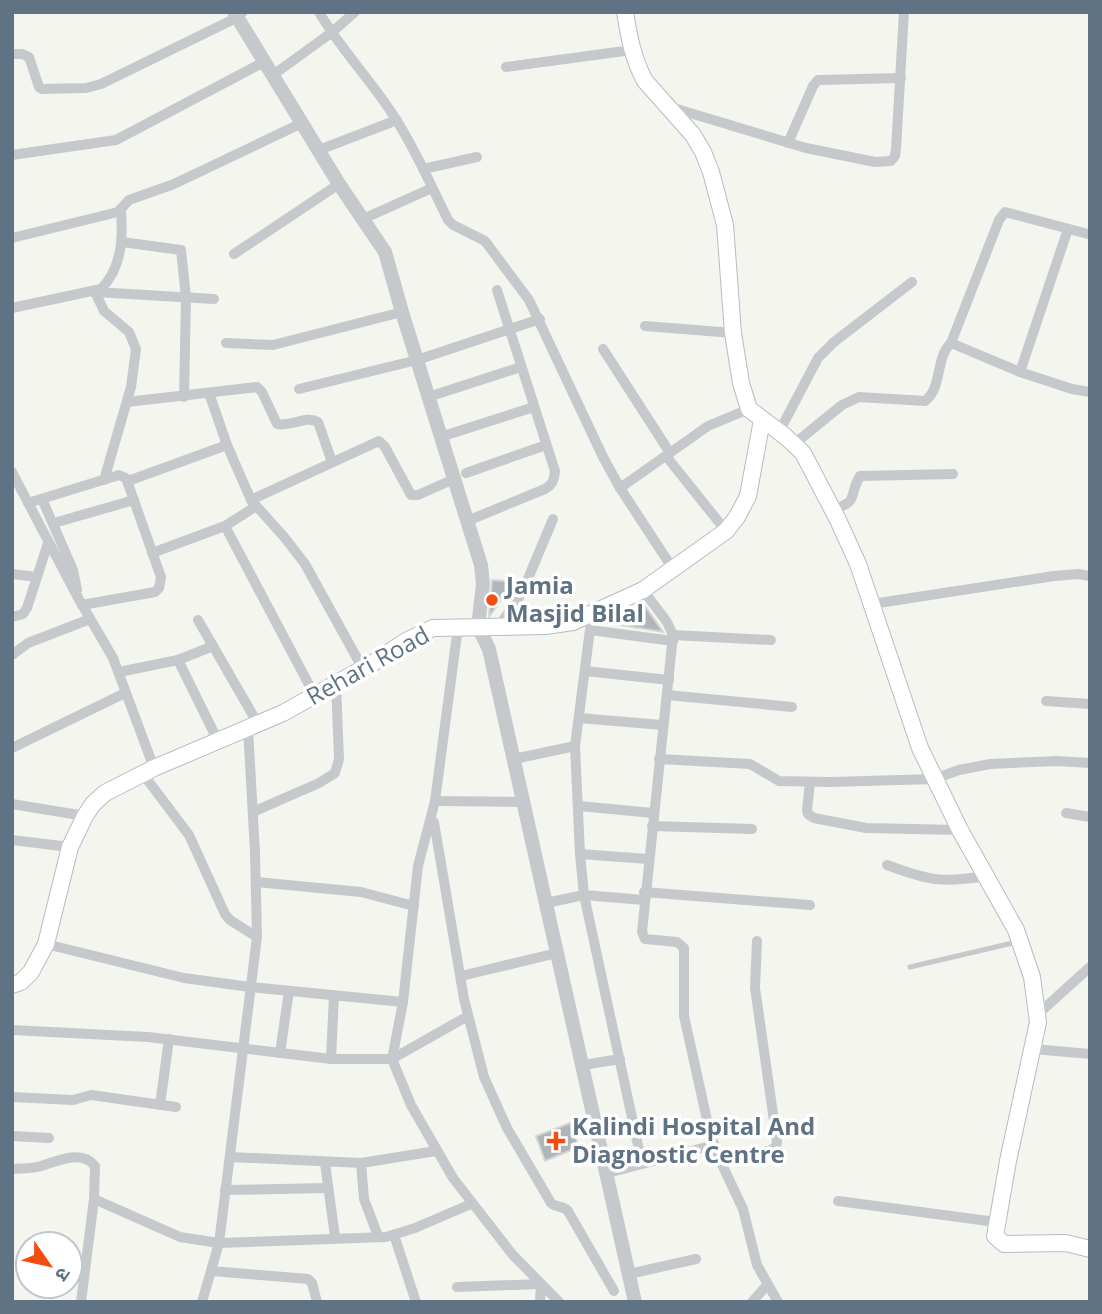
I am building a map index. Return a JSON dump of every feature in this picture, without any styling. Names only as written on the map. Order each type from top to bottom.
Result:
[{"type":"main road","points":[[625,12],[632,50],[645,81],[669,106],[704,152],[721,205],[728,251],[733,333],[741,383],[749,409],[794,444],[810,466],[833,509],[858,564],[920,748],[960,831],[1020,941],[1032,977],[1038,1014],[995,1236],[1004,1244],[1066,1243],[1090,1249]]},
{"type":"main road","name":"Rehari Road","points":[[12,985],[21,982],[31,972],[46,944],[70,848],[85,816],[105,793],[314,696],[406,641],[433,628],[545,626],[591,622],[643,590],[726,531],[743,508],[748,496],[762,420]]},
{"type":"street","points":[[318,12],[397,120],[448,220],[485,241],[522,290],[540,319],[599,449],[620,488],[673,569]]},
{"type":"street","points":[[273,75],[355,12]]},
{"type":"street","points":[[669,106],[788,143],[875,162],[891,161],[896,149],[904,12]]},
{"type":"street","points":[[12,54],[29,57],[42,89],[97,85],[233,18],[259,65],[273,75],[387,258],[440,436],[460,476],[467,521],[483,574],[478,627],[489,649],[635,1302]]},
{"type":"street","points":[[506,67],[632,50]]},
{"type":"street","points":[[12,155],[111,142],[259,65]]},
{"type":"street","points":[[788,143],[818,80],[901,78]]},
{"type":"street","points":[[319,150],[397,120]]},
{"type":"street","points":[[12,238],[121,211],[129,201],[184,180],[302,122]]},
{"type":"street","points":[[423,169],[477,157]]},
{"type":"street","points":[[234,254],[339,184]]},
{"type":"street","points":[[363,219],[432,188]]},
{"type":"street","points":[[12,308],[102,289],[113,274],[122,242],[121,211]]},
{"type":"street","points":[[794,444],[842,405],[859,397],[925,401],[932,395],[945,350],[951,344],[1002,215],[1011,212],[1087,234]]},
{"type":"street","points":[[1020,372],[1069,229]]},
{"type":"street","points":[[122,242],[181,250],[186,297],[184,397]]},
{"type":"street","points":[[779,432],[817,358],[912,282]]},
{"type":"street","points":[[467,521],[552,485],[555,471],[497,290]]},
{"type":"street","points":[[95,292],[214,299]]},
{"type":"street","points":[[95,292],[104,311],[129,332],[136,349],[127,402],[104,480]]},
{"type":"street","points":[[226,343],[272,345],[402,312]]},
{"type":"street","points":[[299,389],[417,360],[540,319]]},
{"type":"street","points":[[645,326],[733,333]]},
{"type":"street","points":[[951,344],[1020,372],[1090,392]]},
{"type":"street","points":[[603,349],[668,454],[726,531]]},
{"type":"street","points":[[428,397],[522,366]]},
{"type":"street","points":[[127,402],[257,387],[277,424],[316,419],[332,462]]},
{"type":"street","points":[[209,393],[227,445],[253,504],[305,564],[363,669]]},
{"type":"street","points":[[440,436],[534,407]]},
{"type":"street","points":[[620,488],[708,426],[749,409]]},
{"type":"street","points":[[152,553],[225,526],[253,504],[379,440],[386,447],[411,495],[418,495],[460,476],[546,445]]},
{"type":"street","points":[[128,481],[227,445]]},
{"type":"street","points":[[13,473],[119,672],[148,771],[189,835],[225,914],[257,937]]},
{"type":"street","points":[[833,509],[845,506],[851,501],[860,476],[953,474]]},
{"type":"street","points":[[28,503],[123,475],[128,481],[161,578],[159,588],[155,592],[80,601]]},
{"type":"street","points":[[42,499],[73,570],[80,601]]},
{"type":"street","points":[[54,523],[134,500]]},
{"type":"street","points":[[499,626],[522,593],[553,519]]},
{"type":"street","points":[[225,526],[314,696]]},
{"type":"street","points":[[12,617],[23,614],[48,543]]},
{"type":"street","points":[[12,573],[37,577]]},
{"type":"street","points":[[872,604],[1054,576],[1090,576]]},
{"type":"street","points":[[643,590],[667,622],[673,638],[644,896],[643,936],[648,940],[677,942],[684,948],[684,1016],[716,1151],[743,1209],[757,1265],[778,1302]]},
{"type":"street","points":[[12,655],[28,643],[90,619]]},
{"type":"street","points":[[198,620],[253,726],[257,937],[219,1243],[202,1302]]},
{"type":"street","points":[[642,1164],[584,895],[580,854],[575,746],[591,622],[673,638],[771,640]]},
{"type":"street","points":[[457,627],[433,816],[418,866],[403,1002],[392,1059],[411,1105],[436,1151],[471,1204],[512,1254],[559,1302]]},
{"type":"street","points":[[119,672],[178,660],[213,646]]},
{"type":"street","points":[[178,660],[218,741]]},
{"type":"street","points":[[585,671],[669,680]]},
{"type":"street","points":[[253,812],[335,773],[339,759],[336,684]]},
{"type":"street","points":[[12,748],[125,693]]},
{"type":"street","points":[[667,695],[792,707]]},
{"type":"street","points":[[1045,701],[1090,704]]},
{"type":"street","points":[[579,718],[662,725]]},
{"type":"street","points":[[514,760],[575,746]]},
{"type":"street","points":[[659,759],[754,765],[772,779],[810,782],[934,779],[959,770],[990,764],[1057,761],[1090,763]]},
{"type":"street","points":[[810,782],[807,810],[814,818],[866,828],[960,831]]},
{"type":"street","points":[[435,801],[523,802]]},
{"type":"street","points":[[12,804],[85,816]]},
{"type":"street","points":[[579,806],[653,813]]},
{"type":"street","points":[[1066,813],[1090,817]]},
{"type":"street","points":[[433,816],[468,1016],[484,1077],[508,1129],[551,1203],[565,1207],[568,1211],[614,1291]]},
{"type":"street","points":[[652,826],[752,829]]},
{"type":"street","points":[[12,841],[70,848]]},
{"type":"street","points":[[580,854],[648,859]]},
{"type":"street","points":[[887,865],[917,876],[942,881],[986,876]]},
{"type":"street","points":[[256,882],[361,891],[414,906]]},
{"type":"street","points":[[546,903],[584,895],[810,905]]},
{"type":"street","points":[[608,1173],[716,1151],[769,1151],[776,1147],[755,988],[757,941]]},
{"type":"street","points":[[46,944],[184,978],[403,1002]]},
{"type":"street","points":[[461,976],[557,953]]},
{"type":"street","points":[[1038,1014],[1090,967]]},
{"type":"street","points":[[280,1053],[289,991]]},
{"type":"street","points":[[331,1059],[334,995]]},
{"type":"street","points":[[12,1030],[169,1039],[331,1059],[392,1059],[468,1016]]},
{"type":"street","points":[[160,1105],[169,1039]]},
{"type":"street","points":[[1033,1049],[1090,1054]]},
{"type":"street","points":[[583,1065],[620,1059]]},
{"type":"street","points":[[12,1097],[73,1100],[91,1095],[176,1107]]},
{"type":"street","points":[[12,1136],[49,1138]]},
{"type":"street","points":[[230,1157],[361,1163],[436,1151]]},
{"type":"street","points":[[12,1169],[34,1168],[65,1157],[86,1159],[95,1166],[94,1199],[81,1302]]},
{"type":"street","points":[[324,1163],[335,1237]]},
{"type":"street","points":[[361,1163],[364,1199],[378,1236]]},
{"type":"street","points":[[225,1190],[328,1188]]},
{"type":"street","points":[[94,1199],[180,1237],[219,1243],[394,1235],[471,1204]]},
{"type":"street","points":[[838,1201],[996,1222]]},
{"type":"street","points":[[394,1235],[416,1302]]},
{"type":"street","points":[[629,1274],[696,1259]]},
{"type":"street","points":[[212,1271],[308,1279],[312,1283],[317,1302]]},
{"type":"street","points":[[457,1287],[541,1284]]},
{"type":"street","points":[[540,1302],[541,1284]]},
{"type":"street","points":[[752,1302],[767,1285]]},
{"type":"lane","points":[[910,967],[1020,941]]},
{"type":"building","name":"Jamia Masjid Bilal","points":[[492,580],[505,581],[510,587],[489,617]]},
{"type":"building","points":[[643,603],[663,632],[608,623]]},
{"type":"building","points":[[570,1123],[579,1147],[545,1161],[536,1136]]},
{"type":"place","name":"Jamia Masjid Bilal","points":[[492,600]]},
{"type":"place","name":"Kalindi Hospital And Diagnostic Centre","points":[[556,1141]]}]
